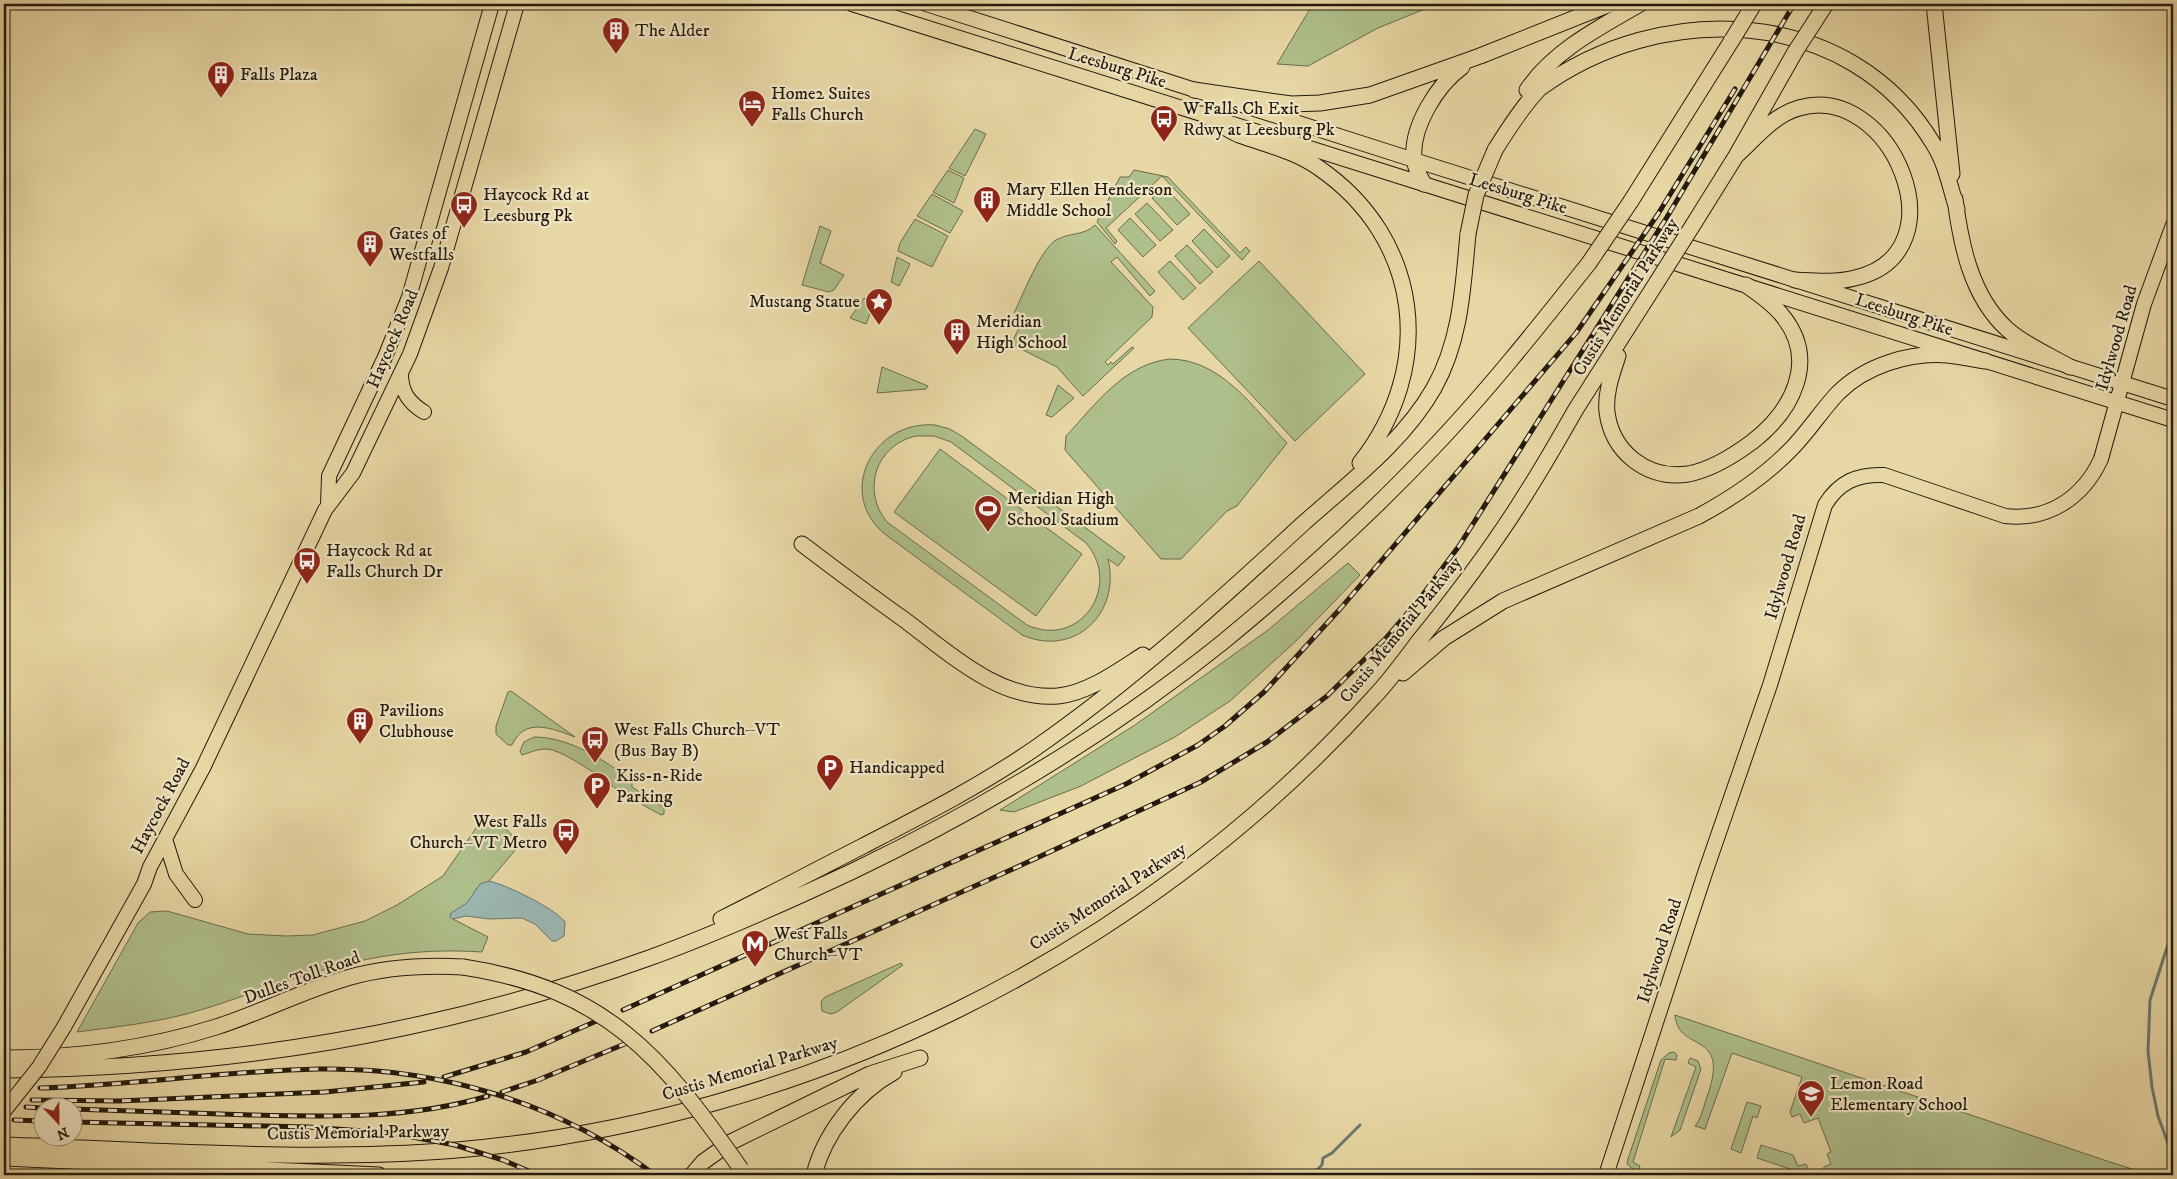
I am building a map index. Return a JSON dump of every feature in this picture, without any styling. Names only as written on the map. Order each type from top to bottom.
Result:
[{"type":"highway","points":[[1194,90],[1291,104],[1347,100],[1378,93],[1480,56],[1610,4]]},
{"type":"highway","points":[[1503,136],[1511,114],[1533,82],[1555,59],[1606,23],[1640,4]]},
{"type":"highway","points":[[4,1070],[151,1065],[278,1051],[426,1024],[559,988],[655,956],[792,899],[879,858],[1005,790],[1121,717],[1227,638],[1291,585],[1389,494],[1477,400],[1589,262],[1631,201],[1754,4]]},
{"type":"highway","name":"Custis Memorial Parkway","points":[[4,1145],[349,1155],[455,1150],[565,1137],[664,1116],[800,1076],[896,1039],[1006,985],[1052,958],[1138,904],[1226,840],[1303,771],[1376,695],[1486,552],[1529,489],[1736,156],[1826,4]]},
{"type":"highway","points":[[1934,4],[1956,209]]},
{"type":"highway","points":[[559,988],[609,963],[678,939],[715,922],[928,812],[985,780],[1054,735],[1200,617],[1308,519],[1331,501],[1400,433],[1417,413],[1434,388],[1448,358],[1457,328],[1468,234],[1476,195],[1503,136],[1525,106],[1547,82],[1582,56],[1617,37],[1655,25],[1694,18],[1733,18],[1767,22],[1792,28],[1834,47],[1864,66],[1884,83],[1913,114],[1942,160],[1956,209],[1968,265],[1977,287],[1994,314],[2024,341],[2070,367]]},
{"type":"highway","points":[[1424,184],[1414,160],[1419,130],[1434,96],[1454,72],[1480,56]]},
{"type":"highway","points":[[1736,156],[1783,114],[1806,106],[1835,106],[1854,113],[1865,121],[1889,150],[1903,174],[1910,203],[1911,220],[1902,246],[1894,257],[1874,272],[1856,278],[1829,282],[1795,280]]},
{"type":"highway","points":[[1203,114],[1237,134],[1301,156],[1338,182],[1358,200],[1376,224],[1388,244],[1400,278],[1407,316],[1408,341],[1407,366],[1398,399],[1368,452],[1308,519]]},
{"type":"highway","points":[[1627,330],[1611,376],[1608,395],[1608,418],[1615,439],[1623,451],[1645,468],[1673,475],[1702,471],[1739,452],[1778,418],[1794,393],[1798,378],[1798,351],[1783,316],[1769,302],[1746,285]]},
{"type":"highway","points":[[1376,695],[1444,638],[1503,601],[1699,516],[1724,502],[1770,468],[1793,447],[1840,391],[1872,370],[1913,357],[1946,354],[1984,361]]},
{"type":"highway","points":[[802,544],[973,670],[1006,687],[1029,694],[1060,696],[1078,691],[1124,667],[1200,617]]},
{"type":"highway","name":"Dulles Toll Road","points":[[4,1058],[81,1056],[140,1047],[235,1021],[333,982],[358,975],[408,967],[463,967],[518,979],[557,992],[622,1029],[647,1050],[672,1077],[742,1172]]},
{"type":"highway","points":[[692,1175],[703,1162],[736,1140],[870,1074],[920,1058],[876,1084],[856,1102],[834,1130],[814,1175]]},
{"type":"highway","points":[[4,1158],[379,1175]]},
{"type":"main road","name":"Haycock Road","points":[[328,505],[329,476],[386,357],[409,297],[492,4]]},
{"type":"main road","name":"Haycock Road","points":[[4,1112],[35,1072],[64,1027],[119,931],[230,713],[328,505],[353,473],[401,374],[434,288],[517,4]]},
{"type":"main road","name":"Leesburg Pike","points":[[852,4],[2173,420]]},
{"type":"main road","name":"Leesburg Pike","points":[[926,4],[2173,399]]},
{"type":"main road","name":"Idylwood Road","points":[[1606,1175],[1770,685],[1801,587],[1817,526],[1831,495],[1849,480],[1860,476],[1884,475],[2005,516],[2019,517],[2039,515],[2065,503],[2078,494],[2095,472],[2101,459],[2144,304],[2173,225]]},
{"type":"main road","points":[[401,374],[404,393],[410,402],[424,412]]},
{"type":"main road","points":[[165,839],[176,874],[195,900]]},
{"type":"green space","points":[[1313,4],[1437,4],[1378,28],[1308,66],[1277,64]]},
{"type":"green space","points":[[975,129],[986,134],[965,176],[949,168]]},
{"type":"green space","points":[[948,170],[964,178],[954,203],[933,192]]},
{"type":"green space","points":[[1134,170],[1168,177],[1240,253],[1246,247],[1250,251],[1242,260],[1162,176],[1106,228],[1117,241],[1115,244],[1097,222],[1120,177],[1129,177]]},
{"type":"green space","points":[[1164,186],[1190,214],[1177,225],[1152,198]]},
{"type":"green space","points":[[932,194],[963,211],[950,233],[917,216]]},
{"type":"green space","points":[[1147,203],[1173,230],[1160,241],[1135,214]]},
{"type":"green space","points":[[1130,218],[1156,245],[1143,257],[1118,230]]},
{"type":"green space","points":[[915,219],[948,236],[932,267],[898,251],[900,243]]},
{"type":"green space","points":[[1095,225],[1155,291],[1150,296],[1117,257],[1111,262],[1153,307],[1152,317],[1105,362],[1108,365],[1111,362],[1113,364],[1132,347],[1134,348],[1083,396],[1057,367],[1011,344],[1024,318],[1014,313],[1044,253],[1056,240],[1086,231]]},
{"type":"green space","points":[[820,226],[831,231],[820,263],[844,275],[834,290],[829,292],[802,285]]},
{"type":"green space","points":[[1204,229],[1230,256],[1217,268],[1192,241]]},
{"type":"green space","points":[[1187,245],[1213,272],[1200,284],[1175,256]]},
{"type":"green space","points":[[897,257],[910,264],[899,286],[891,282]]},
{"type":"green space","points":[[1170,261],[1196,288],[1183,300],[1158,272]]},
{"type":"green space","points":[[1259,261],[1365,374],[1295,441],[1188,328]]},
{"type":"green space","points":[[864,298],[874,304],[866,324],[850,318]]},
{"type":"green space","points":[[1169,359],[1188,361],[1205,367],[1221,377],[1249,401],[1287,443],[1237,506],[1227,511],[1181,559],[1161,559],[1065,450],[1066,436],[1112,388],[1138,369]]},
{"type":"green space","points":[[882,367],[928,386],[926,389],[877,393]]},
{"type":"green space","points":[[1058,385],[1074,398],[1052,417],[1046,415]]},
{"type":"green space","points":[[935,425],[950,429],[1125,557],[1118,566],[1108,559],[1110,579],[1107,597],[1100,613],[1090,626],[1076,635],[1060,640],[1041,641],[1022,635],[886,535],[871,519],[863,500],[862,481],[868,463],[878,447],[894,434],[913,427]],"holes":[[[916,436],[934,436],[951,442],[1086,543],[1096,560],[1100,577],[1098,594],[1090,609],[1079,621],[1064,628],[1046,630],[1027,625],[887,522],[879,509],[875,496],[874,483],[882,459],[902,441]]]},
{"type":"green space","points":[[940,449],[1082,554],[1036,616],[894,512]]},
{"type":"green space","points":[[1348,563],[1360,575],[1296,641],[1230,701],[1175,737],[1081,786],[1014,812],[1000,810],[1135,725],[1268,630]]},
{"type":"green space","points":[[511,691],[575,737],[549,728],[540,727],[524,730],[512,745],[508,745],[496,734],[496,726],[508,692]]},
{"type":"green space","points":[[534,737],[547,738],[573,745],[610,765],[632,780],[632,787],[664,808],[664,814],[661,815],[636,801],[635,803],[578,762],[554,750],[542,749],[522,755],[520,751],[524,742]]},
{"type":"green space","points":[[481,821],[499,825],[509,831],[518,847],[489,881],[477,888],[470,900],[453,919],[488,937],[482,952],[429,952],[380,957],[306,975],[190,1013],[134,1024],[77,1032],[138,923],[150,912],[167,911],[248,934],[286,936],[313,935],[365,921],[397,905],[443,876]]},
{"type":"green space","points":[[901,963],[903,965],[837,1012],[831,1014],[822,1011],[821,1002],[825,997]]},
{"type":"green space","points":[[1675,1015],[2151,1175],[1925,1175],[1924,1172],[1917,1175],[1867,1175],[1855,1171],[1853,1175],[1834,1175],[1822,1171],[1824,1167],[1831,1164],[1827,1154],[1831,1152],[1818,1118],[1804,1123],[1800,1114],[1792,1117],[1790,1112],[1802,1077],[1732,1053],[1705,1129],[1695,1126],[1708,1094],[1713,1074],[1713,1060],[1708,1051],[1685,1035],[1678,1027]]},
{"type":"green space","points":[[1674,1052],[1677,1055],[1676,1060],[1665,1059],[1633,1162],[1640,1166],[1639,1170],[1635,1171],[1627,1164],[1628,1159],[1661,1060],[1669,1053]]},
{"type":"green space","points":[[1690,1058],[1698,1061],[1701,1069],[1680,1130],[1671,1137],[1696,1067],[1688,1063]]},
{"type":"green space","points":[[1747,1102],[1761,1106],[1757,1118],[1753,1116],[1741,1153],[1731,1149]]},
{"type":"green space","points":[[1761,1145],[1793,1155],[1798,1166],[1806,1164],[1809,1172],[1808,1175],[1757,1158]]},
{"type":"water","points":[[489,881],[518,892],[552,911],[565,922],[564,936],[556,941],[552,941],[535,924],[522,918],[489,919],[466,916],[453,919],[450,917],[451,913],[467,903],[480,884]]},
{"type":"waterway","points":[[2173,929],[2150,1000],[2148,1051],[2152,1087],[2158,1116],[2173,1157]]},
{"type":"waterway","points":[[1312,1175],[1322,1165],[1323,1158],[1332,1153],[1360,1125]]},
{"type":"railway","points":[[652,1031],[1201,782],[1267,742],[1327,696],[1387,637],[1418,601],[1459,546],[1667,217],[1794,4]]},
{"type":"railway","points":[[623,1010],[1126,784],[1198,745],[1225,726],[1264,692],[1340,609],[1576,333],[1658,214],[1735,89]]},
{"type":"railway","points":[[444,1077],[526,1052],[601,1019]]},
{"type":"railway","points":[[502,1092],[538,1080],[627,1043]]},
{"type":"railway","points":[[40,1088],[284,1070],[364,1070],[409,1075],[453,1083],[496,1094],[538,1109],[579,1128],[618,1150],[655,1175]]},
{"type":"railway","points":[[82,1101],[119,1101],[325,1092],[424,1082]]},
{"type":"railway","points":[[82,1109],[341,1116],[400,1113],[430,1109],[488,1096]]},
{"type":"railway","points":[[26,1107],[32,1107]]},
{"type":"railway","points":[[14,1120],[32,1121]]},
{"type":"railway","points":[[82,1122],[308,1127],[391,1133],[455,1145],[503,1160],[538,1175]]},
{"type":"place","name":"The Alder","points":[[616,55]]},
{"type":"place","name":"Falls Plaza","points":[[221,99]]},
{"type":"place","name":"Home2 Suites Falls Church","points":[[752,128]]},
{"type":"place","name":"W Falls Ch Exit Rdwy at Leesburg Pk","points":[[1164,143]]},
{"type":"place","name":"Mary Ellen Henderson Middle School","points":[[987,224]]},
{"type":"place","name":"Haycock Rd at Leesburg Pk","points":[[464,229]]},
{"type":"place","name":"Gates of Westfalls","points":[[370,268]]},
{"type":"place","name":"Mustang Statue","points":[[879,326]]},
{"type":"place","name":"Meridian High School","points":[[957,356]]},
{"type":"place","name":"Meridian High School Stadium","points":[[988,533]]},
{"type":"place","name":"Haycock Rd at Falls Church Dr","points":[[307,585]]},
{"type":"place","name":"Pavilions Clubhouse","points":[[360,745]]},
{"type":"place","name":"West Falls Church–VT (Bus Bay B)","points":[[595,764]]},
{"type":"place","name":"Handicapped","points":[[830,792]]},
{"type":"place","name":"Kiss-n-Ride Parking","points":[[597,810]]},
{"type":"place","name":"West Falls Church–VT Metro","points":[[566,856]]},
{"type":"place","name":"West Falls Church–VT","points":[[755,968]]},
{"type":"place","name":"Lemon Road Elementary School","points":[[1811,1118]]}]
